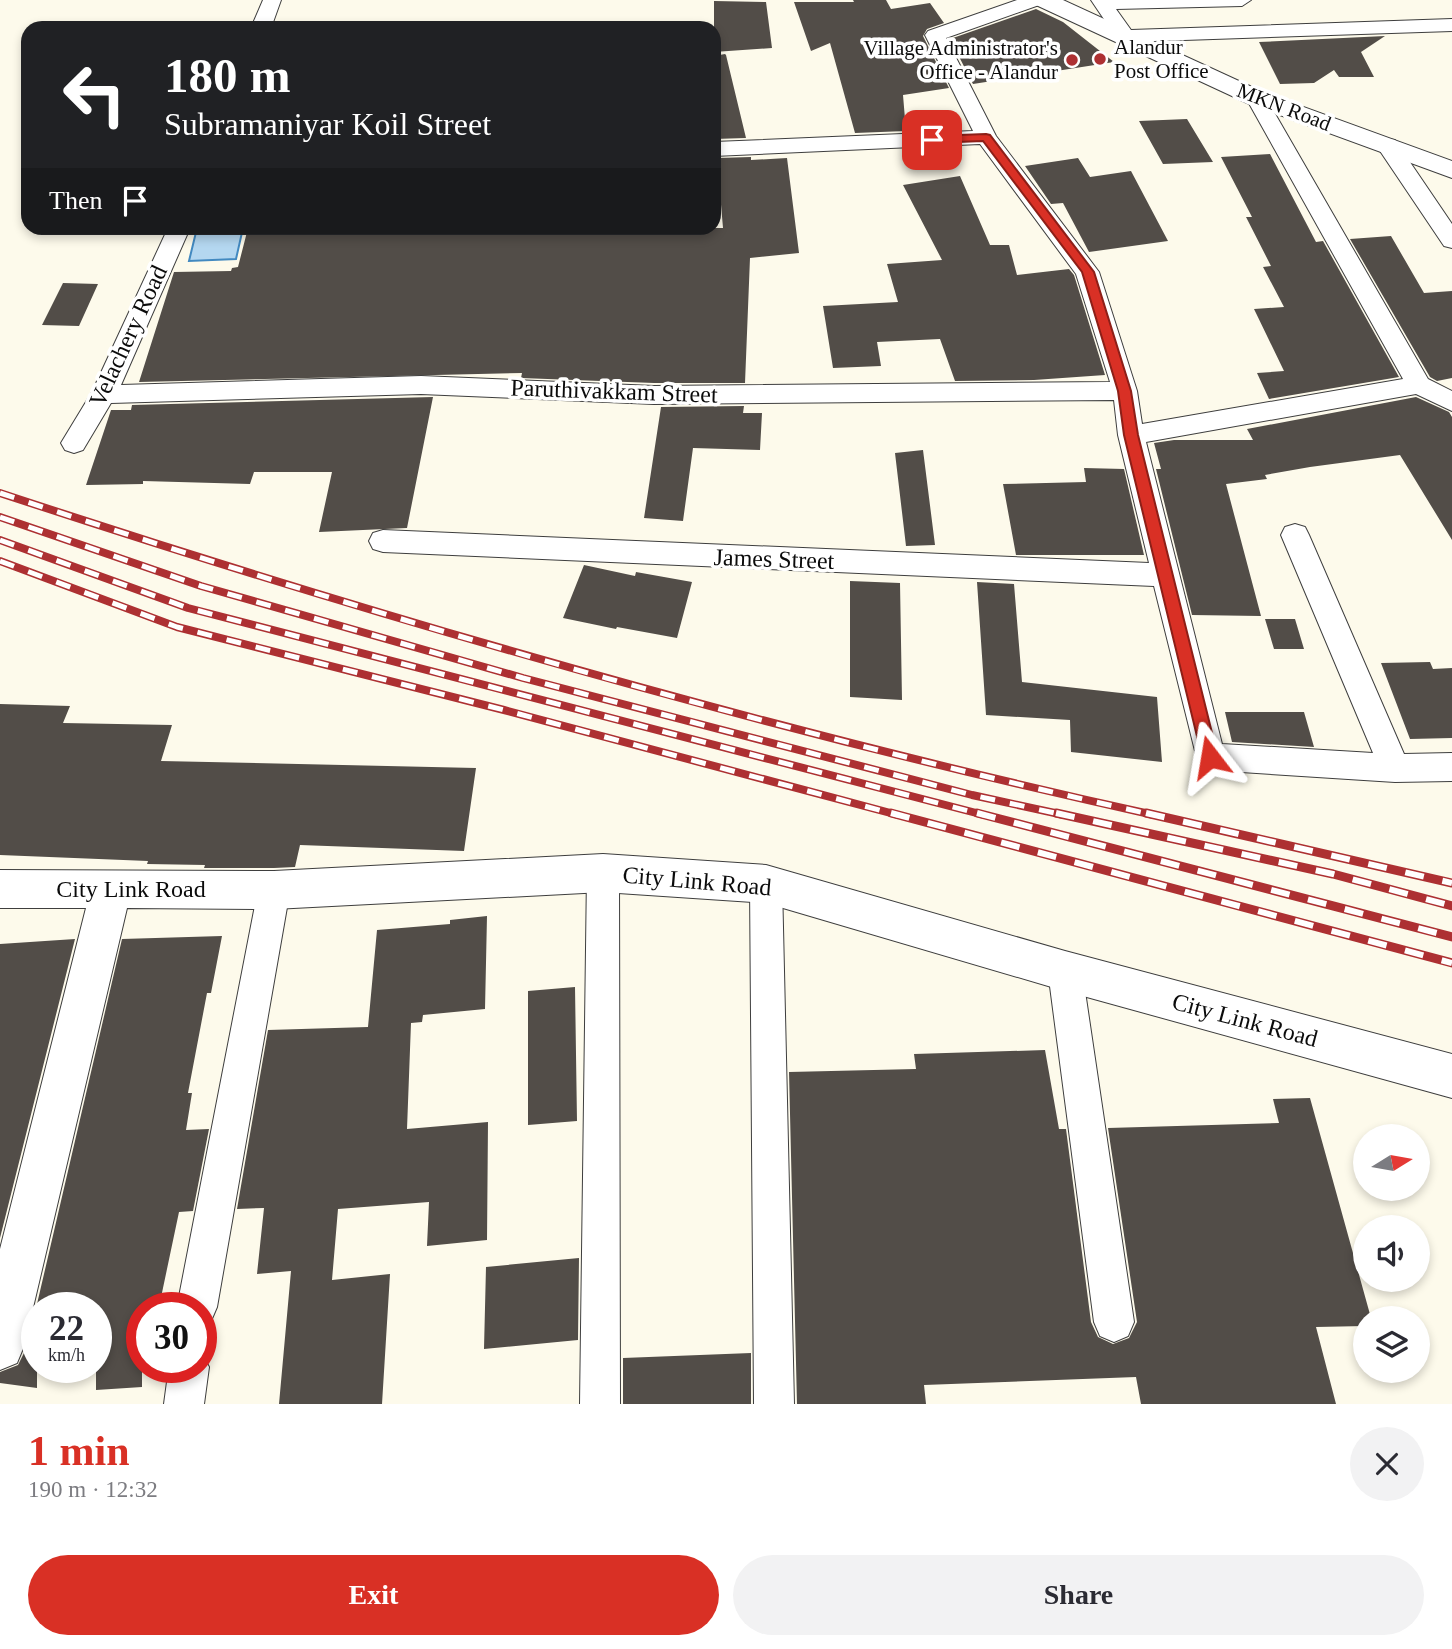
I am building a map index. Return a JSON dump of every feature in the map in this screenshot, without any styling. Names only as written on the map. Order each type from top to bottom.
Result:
[{"type":"street","points":[[264,21],[272,0]]},
{"type":"street","points":[[1035,0],[935,34],[986,137],[1087,272],[1125,391],[1131,435],[1210,757],[1395,768],[1452,767]]},
{"type":"street","name":"MKN Road","points":[[1044,0],[1256,98],[1452,170]]},
{"type":"street","points":[[1101,2],[1242,0]]},
{"type":"street","points":[[1101,2],[1125,36],[1452,26]]},
{"type":"street","points":[[1256,98],[1419,385],[1452,402]]},
{"type":"street","points":[[721,149],[986,137]]},
{"type":"street","points":[[1387,145],[1452,241]]},
{"type":"street","name":"Velachery Road","points":[[74,443],[104,394],[176,235]]},
{"type":"street","name":"Paruthivakkam Street","points":[[104,394],[421,385],[654,395],[1125,391]]},
{"type":"street","points":[[1131,435],[1419,385]]},
{"type":"street","points":[[1295,535],[1395,768]]},
{"type":"street","name":"James Street","points":[[383,541],[1165,575]]},
{"type":"street","points":[[600,1404],[603,873]]},
{"type":"street","name":"City Link Road","points":[[0,889],[274,890],[603,873],[766,884],[1065,971],[1452,1076]]},
{"type":"street","points":[[766,884],[774,1404]]},
{"type":"street","points":[[0,1346],[111,889]]},
{"type":"street","points":[[200,1292],[274,890]]},
{"type":"street","points":[[1065,971],[1114,1322]]},
{"type":"street","points":[[184,1404],[187,1383]]},
{"type":"water","points":[[195,235],[241,235],[236,259],[189,261]]},
{"type":"building","points":[[853,0],[886,0],[891,9],[930,3],[944,23],[927,29],[923,36],[949,88],[903,95],[906,131],[855,133],[830,43],[811,51],[794,2],[854,2]]},
{"type":"building","points":[[714,1],[766,2],[772,48],[721,52],[721,21],[714,21]]},
{"type":"building","points":[[1036,9],[1063,22],[1114,62],[973,84],[950,39]]},
{"type":"building","points":[[1385,36],[1361,52],[1374,77],[1339,77],[1334,70],[1314,83],[1280,84],[1259,42]]},
{"type":"building","points":[[721,55],[726,55],[746,138],[721,139]]},
{"type":"building","points":[[1187,119],[1213,162],[1163,164],[1139,121]]},
{"type":"building","points":[[1270,154],[1316,242],[1323,241],[1399,377],[1269,399],[1257,373],[1284,371],[1254,309],[1284,307],[1263,267],[1271,266],[1246,217],[1252,217],[1221,157]]},
{"type":"building","points":[[721,158],[787,158],[799,253],[750,258],[745,383],[521,378],[522,373],[139,382],[174,272],[231,271],[232,268],[238,267],[246,235],[721,235]]},
{"type":"building","points":[[1078,158],[1090,177],[1131,171],[1168,241],[1089,252],[1063,203],[1051,204],[1025,166]]},
{"type":"building","points":[[960,176],[990,245],[1009,245],[1017,275],[1069,269],[1074,275],[1105,375],[1034,380],[955,381],[940,339],[877,342],[881,366],[833,368],[823,306],[898,302],[887,264],[942,260],[903,185]]},
{"type":"building","points":[[1391,236],[1424,293],[1452,291],[1452,378],[1437,381],[1430,377],[1350,239]]},
{"type":"building","points":[[63,283],[98,284],[79,326],[42,325]]},
{"type":"building","points":[[433,397],[407,528],[319,532],[332,472],[254,472],[250,484],[143,481],[143,484],[86,485],[111,410],[131,410],[132,405]]},
{"type":"building","points":[[1416,397],[1449,412],[1452,417],[1452,540],[1400,455],[1310,467],[1265,475],[1267,479],[1226,484],[1261,616],[1192,615],[1156,469],[1161,469],[1154,443],[1174,440],[1253,440],[1247,429]]},
{"type":"building","points":[[744,406],[743,413],[762,413],[760,450],[693,448],[683,521],[644,518],[661,407]]},
{"type":"building","points":[[923,450],[935,545],[906,546],[895,453]]},
{"type":"building","points":[[1084,468],[1124,469],[1144,555],[1016,555],[1003,484],[1086,482]]},
{"type":"building","points":[[584,565],[635,576],[636,572],[692,582],[677,638],[563,618]]},
{"type":"building","points":[[850,581],[900,583],[902,700],[850,697]]},
{"type":"building","points":[[977,582],[1014,584],[1022,682],[1157,697],[1162,762],[1071,752],[1070,720],[986,715]]},
{"type":"building","points":[[1265,619],[1295,619],[1304,649],[1274,649]]},
{"type":"building","points":[[1430,662],[1433,669],[1452,668],[1452,738],[1410,739],[1381,663]]},
{"type":"building","points":[[0,704],[70,706],[63,723],[172,725],[161,761],[476,768],[464,851],[300,845],[295,867],[274,868],[204,868],[205,865],[147,864],[148,861],[0,855]]},
{"type":"building","points":[[1225,712],[1304,712],[1314,747],[1232,742]]},
{"type":"building","points":[[487,916],[485,1009],[423,1015],[422,1022],[411,1023],[407,1129],[488,1122],[487,1240],[427,1246],[429,1202],[338,1209],[332,1280],[390,1274],[382,1404],[279,1404],[291,1271],[257,1274],[264,1208],[237,1209],[268,1030],[368,1027],[377,930],[450,924],[450,920]]},
{"type":"building","points":[[222,936],[211,993],[207,993],[188,1093],[192,1093],[186,1130],[209,1129],[193,1211],[179,1212],[162,1292],[126,1292],[126,1383],[142,1383],[142,1387],[96,1390],[96,1383],[112,1383],[112,1292],[40,1292],[122,939]]},
{"type":"building","points":[[75,939],[0,1238],[0,944]]},
{"type":"building","points":[[575,987],[577,1121],[528,1125],[528,991]]},
{"type":"building","points":[[1045,1050],[1059,1129],[1066,1129],[1091,1322],[1098,1337],[1113,1344],[1129,1338],[1137,1322],[1108,1128],[1279,1123],[1273,1099],[1310,1098],[1353,1253],[1353,1292],[1364,1292],[1368,1306],[1353,1306],[1353,1326],[1316,1327],[1336,1404],[1141,1404],[1136,1377],[924,1385],[926,1404],[797,1404],[789,1072],[916,1069],[914,1054]]},
{"type":"building","points":[[579,1258],[578,1340],[484,1349],[486,1267]]},
{"type":"building","points":[[751,1353],[751,1404],[623,1404],[623,1358]]},
{"type":"building","points":[[21,1359],[21,1383],[37,1383],[37,1388],[0,1383],[0,1372],[18,1365]]},
{"type":"railway","points":[[0,493],[286,584],[573,669],[862,746],[1154,815]]},
{"type":"railway","points":[[0,517],[201,586],[523,678],[972,795],[1064,815]]},
{"type":"railway","points":[[0,540],[188,608],[984,815]]},
{"type":"railway","points":[[0,561],[177,627],[504,710],[898,815]]},
{"type":"railway","points":[[891,813],[1452,963]]},
{"type":"railway","points":[[977,813],[1452,937]]},
{"type":"railway","points":[[1056,813],[1333,874],[1452,906]]},
{"type":"railway","points":[[1146,813],[1452,883]]},
{"type":"place","name":"Alandur Post Office","points":[[1100,59]]},
{"type":"place","name":"Village Administrator's Office - Alandur","points":[[1072,60]]},
{"type":"route","points":[[932,140],[986,137],[1087,272],[1125,391],[1131,435],[1210,757]]}]
